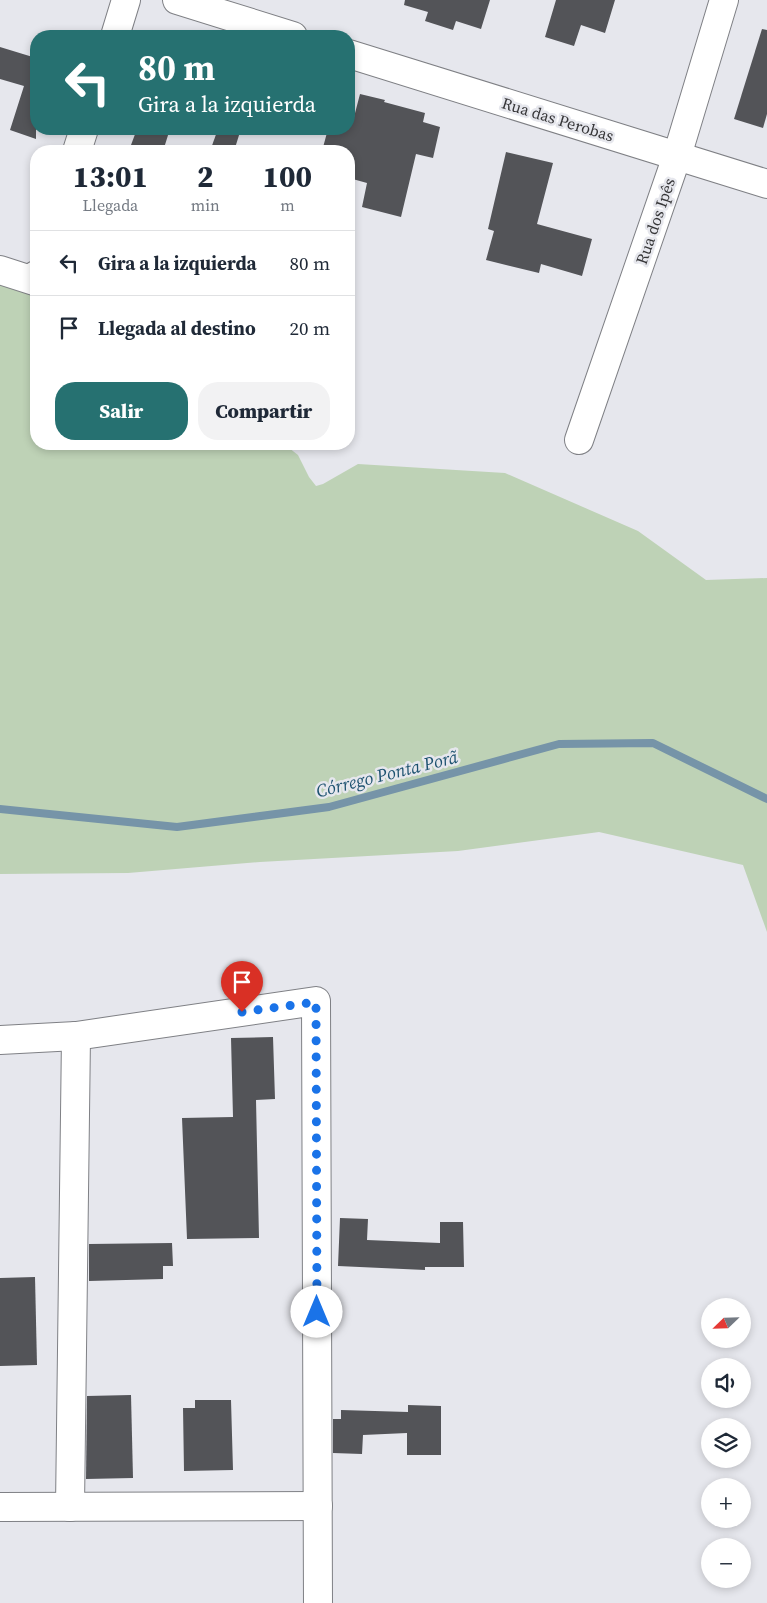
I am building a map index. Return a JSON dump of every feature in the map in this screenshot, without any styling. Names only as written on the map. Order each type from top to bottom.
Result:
[{"type":"street","points":[[117,30],[126,0]]},
{"type":"street","points":[[177,0],[274,30]]},
{"type":"street","name":"Rua dos Ipês","points":[[579,440],[677,156],[724,0]]},
{"type":"street","name":"Rua das Perobas","points":[[355,56],[767,184]]},
{"type":"street","points":[[0,270],[30,277]]},
{"type":"street","points":[[0,1040],[76,1036],[316,1002],[318,1603]]},
{"type":"street","points":[[70,1507],[76,1036]]},
{"type":"street","points":[[0,1507],[318,1506]]},
{"type":"green space","points":[[0,274],[30,287],[30,450],[292,450],[298,455],[309,477],[316,486],[358,464],[505,473],[638,531],[706,580],[767,578],[767,932],[743,865],[599,832],[458,851],[260,862],[128,873],[0,874]]},
{"type":"building","points":[[405,0],[490,0],[481,29],[456,21],[453,30],[425,21],[428,12],[404,5]]},
{"type":"building","points":[[556,0],[615,0],[605,33],[581,25],[574,46],[545,37]]},
{"type":"building","points":[[762,29],[767,30],[767,114],[763,128],[734,119]]},
{"type":"building","points":[[0,47],[30,56],[30,135],[36,135],[36,139],[10,130],[24,86],[0,79]]},
{"type":"building","points":[[360,94],[425,113],[423,122],[440,127],[433,158],[416,154],[401,217],[362,207],[367,183],[355,180],[355,145],[324,145],[326,135],[355,135],[355,113]]},
{"type":"building","points":[[135,135],[168,135],[165,145],[131,145]]},
{"type":"building","points":[[216,135],[239,135],[236,145],[212,145]]},
{"type":"building","points":[[506,152],[553,163],[537,224],[592,239],[582,276],[541,264],[539,273],[486,260],[494,231],[488,229]]},
{"type":"building","points":[[273,1037],[275,1099],[256,1100],[259,1238],[187,1239],[182,1118],[233,1117],[231,1038]]},
{"type":"building","points":[[340,1218],[368,1219],[367,1240],[440,1243],[440,1222],[463,1222],[464,1267],[425,1267],[425,1270],[338,1266]]},
{"type":"building","points":[[172,1243],[173,1266],[163,1266],[163,1279],[89,1281],[89,1244]]},
{"type":"building","points":[[35,1277],[37,1365],[0,1366],[0,1278]]},
{"type":"building","points":[[131,1395],[133,1478],[86,1479],[87,1396]]},
{"type":"building","points":[[195,1400],[231,1400],[233,1470],[184,1471],[183,1408],[195,1408]]},
{"type":"building","points":[[408,1405],[441,1406],[441,1455],[407,1455],[407,1433],[363,1435],[362,1454],[333,1453],[333,1419],[341,1419],[341,1410],[408,1412]]},
{"type":"waterway","name":"Córrego Ponta Porã","points":[[0,809],[177,827],[329,807],[559,744],[653,743],[767,799]]},
{"type":"route","points":[[242,1012],[316,1002],[317,1312]]}]
